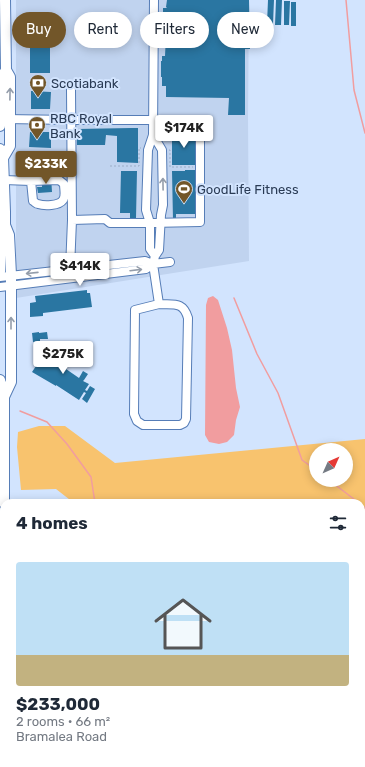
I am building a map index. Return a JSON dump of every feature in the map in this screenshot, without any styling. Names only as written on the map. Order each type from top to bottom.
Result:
[{"type":"main road","points":[[0,272],[0,237],[4,225],[4,180],[2,154],[10,146],[5,119],[10,77],[6,70],[5,0]]},
{"type":"main road","points":[[0,126],[5,119]]},
{"type":"main road","points":[[4,225],[9,235],[11,276],[11,382],[4,397]]},
{"type":"main road","points":[[0,380],[4,397],[4,499]]},
{"type":"street","points":[[154,0],[153,135],[148,150],[146,210],[150,223],[150,249],[154,260],[159,304]]},
{"type":"street","points":[[70,269],[72,220],[71,90]]},
{"type":"street","points":[[5,119],[153,120],[200,122],[200,222],[110,223],[105,219],[72,220]]},
{"type":"street","points":[[0,287],[146,269],[154,260],[159,250],[160,223],[163,205],[162,150],[153,135]]},
{"type":"street","points":[[4,180],[59,180],[64,184],[63,201],[58,205],[37,204],[33,201],[31,181]]},
{"type":"street","points":[[0,276],[154,260],[170,262]]},
{"type":"street","points":[[159,304],[178,305],[186,310],[188,318],[186,419],[184,423],[180,425],[143,425],[137,421],[134,414],[135,310],[159,304]]},
{"type":"path","points":[[170,167],[200,166]]},
{"type":"shaded area","points":[[16,0],[249,0],[249,12],[217,12],[217,48],[249,48],[249,261],[16,298],[16,48],[66,48],[66,12],[16,12]]},
{"type":"shaded area","points":[[213,296],[218,300],[227,328],[232,350],[236,388],[240,407],[234,435],[227,442],[219,444],[209,442],[205,435],[206,305],[208,298]]},
{"type":"shaded area","points":[[39,426],[65,426],[115,463],[309,444],[309,487],[353,487],[353,443],[323,443],[365,439],[365,499],[69,499],[56,489],[21,490],[17,447],[18,432]]},
{"type":"building","points":[[167,0],[249,0],[249,12],[217,12],[217,48],[250,48],[245,49],[245,115],[228,115],[229,98],[166,97],[166,86],[162,86],[161,77],[161,61],[162,56],[165,56],[165,48],[209,48],[209,12],[163,12],[163,8],[167,8]]},
{"type":"building","points":[[268,0],[274,0],[274,12],[268,12]]},
{"type":"building","points":[[276,0],[282,0],[281,25],[275,25]]},
{"type":"building","points":[[284,1],[290,1],[289,25],[284,25]]},
{"type":"building","points":[[291,2],[296,2],[296,26],[291,26]]},
{"type":"building","points":[[30,48],[50,48],[50,73],[30,73]]},
{"type":"building","points":[[31,91],[51,92],[50,109],[31,109]]},
{"type":"building","points":[[138,128],[138,163],[117,162],[117,136],[106,135],[105,145],[77,145],[77,129]]},
{"type":"building","points":[[172,128],[175,128],[175,134],[196,134],[196,165],[172,165]]},
{"type":"building","points":[[30,132],[51,132],[51,148],[29,147]]},
{"type":"building","name":"GoodLife Fitness","points":[[195,170],[196,214],[176,214],[176,220],[173,220],[172,171]]},
{"type":"building","points":[[121,171],[137,171],[136,218],[130,218],[130,213],[120,213]]},
{"type":"building","points":[[51,176],[52,192],[38,193],[37,187],[42,187],[42,177]]},
{"type":"building","points":[[87,290],[87,293],[90,293],[92,307],[43,313],[43,316],[30,317],[30,303],[36,302],[35,296]]},
{"type":"building","points":[[47,332],[48,339],[40,339],[40,341],[33,342],[32,333]]},
{"type":"building","points":[[48,349],[63,357],[65,355],[74,357],[66,369],[79,378],[83,371],[88,374],[83,381],[89,384],[85,390],[87,391],[90,386],[95,389],[87,403],[82,399],[86,393],[84,392],[79,400],[32,372],[38,363],[40,365]]},
{"type":"waterway","points":[[346,0],[354,90],[365,133]]},
{"type":"waterway","points":[[234,298],[257,354],[278,393],[302,460],[309,465]]},
{"type":"waterway","points":[[20,411],[47,422],[67,444],[91,477],[94,499]]},
{"type":"waterway","points":[[338,487],[354,499]]},
{"type":"place","name":"Scotiabank","points":[[38,98]]},
{"type":"place","name":"RBC Royal Bank","points":[[37,140]]},
{"type":"place","name":"GoodLife Fitness","points":[[184,204]]}]
